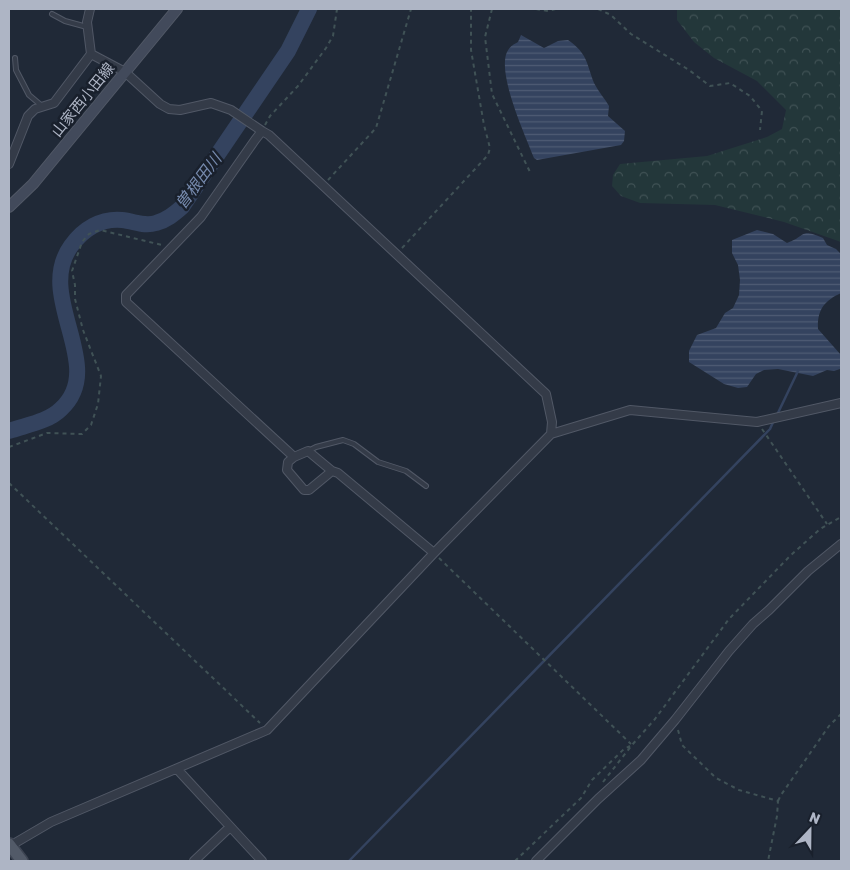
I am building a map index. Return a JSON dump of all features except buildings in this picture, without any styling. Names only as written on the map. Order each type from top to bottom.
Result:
[{"type":"main road","name":"山家西小田線","points":[[9,207],[33,184],[177,9]]},
{"type":"main road","points":[[9,845],[22,861]]},
{"type":"street","points":[[9,164],[28,116],[35,109],[54,103],[91,54],[87,26],[90,9]]},
{"type":"street","points":[[91,54],[125,72],[160,104],[169,109],[180,110],[211,103],[231,110],[269,135],[546,394],[552,422],[551,434]]},
{"type":"street","points":[[260,130],[201,218],[126,295],[126,302],[294,457]]},
{"type":"street","points":[[9,845],[50,822],[267,730],[434,553],[551,434],[630,410],[757,422],[841,403]]},
{"type":"street","points":[[332,471],[309,490],[304,490],[286,470],[288,462],[308,451],[332,471],[338,473],[434,553]]},
{"type":"street","points":[[536,861],[598,799],[641,760],[753,624],[808,571],[841,544]]},
{"type":"street","points":[[177,769],[262,861]]},
{"type":"street","points":[[194,861],[230,827]]},
{"type":"lane","points":[[52,14],[65,21],[87,26]]},
{"type":"lane","points":[[15,58],[16,70],[29,95],[42,106]]},
{"type":"lane","points":[[308,451],[343,440],[354,444],[378,462],[406,471],[426,486]]},
{"type":"path","points":[[260,130],[270,116],[298,86],[326,48],[333,36],[337,9]]},
{"type":"path","points":[[323,185],[376,128],[411,9]]},
{"type":"path","points":[[396,254],[488,155],[490,148],[484,125],[471,50],[471,9]]},
{"type":"path","points":[[492,9],[485,37],[492,94],[532,174]]},
{"type":"path","points":[[536,9],[548,11],[556,9]]},
{"type":"path","points":[[598,9],[611,15],[631,34],[690,70],[710,86],[730,83],[750,96],[762,111],[760,130]]},
{"type":"path","points":[[9,447],[47,433],[82,434],[91,425],[98,404],[101,376],[83,330],[75,299],[72,271],[82,242],[89,234],[100,230],[155,244],[175,246]]},
{"type":"path","points":[[757,422],[827,524]]},
{"type":"path","points":[[9,483],[267,730]]},
{"type":"path","points":[[604,782],[632,745],[655,719],[721,628],[790,556],[827,524],[841,517]]},
{"type":"path","points":[[434,553],[632,745]]},
{"type":"path","points":[[768,861],[778,801],[781,794],[829,726],[841,714]]},
{"type":"path","points":[[675,720],[682,745],[716,778],[739,790],[778,801]]},
{"type":"path","points":[[515,861],[581,798],[592,780],[624,749],[632,745]]},
{"type":"green space","points":[[677,9],[841,9],[841,242],[784,222],[715,205],[640,203],[621,196],[612,186],[613,175],[620,164],[707,156],[767,137],[782,129],[786,110],[757,81],[714,58],[694,42],[677,20]]},
{"type":"water","points":[[521,35],[544,48],[558,41],[568,40],[575,45],[586,59],[594,83],[609,106],[608,116],[625,131],[624,141],[621,145],[537,160],[534,158],[513,105],[506,75],[505,62],[507,52],[510,47],[518,42]]},
{"type":"water","points":[[757,230],[773,234],[787,243],[806,233],[815,235],[823,238],[827,245],[836,249],[841,254],[841,293],[826,303],[820,311],[818,322],[818,329],[841,355],[840,369],[834,371],[827,370],[813,376],[778,369],[764,370],[756,374],[747,387],[738,388],[724,384],[689,362],[689,351],[697,335],[716,328],[725,313],[733,308],[739,295],[740,280],[738,265],[732,253],[732,240]]},
{"type":"waterway","name":"曽根田川","points":[[9,431],[50,417],[61,409],[73,392],[77,373],[75,352],[60,287],[62,266],[71,246],[81,234],[100,223],[122,220],[152,224],[160,222],[182,207],[288,51],[309,9]]},
{"type":"waterway","points":[[777,415],[798,371]]},
{"type":"waterway","points":[[349,861],[770,429],[774,420]]}]
